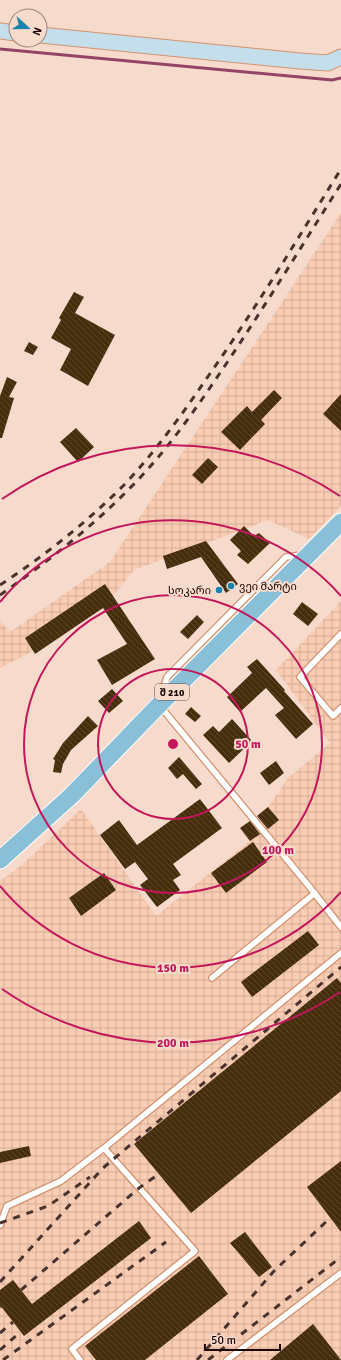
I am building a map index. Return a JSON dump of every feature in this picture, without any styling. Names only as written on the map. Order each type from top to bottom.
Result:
[{"type":"main road","name":"შ 210","points":[[0,860],[72,795],[159,705],[248,608],[311,553],[341,522]]},
{"type":"street","points":[[48,36],[300,61],[328,63],[341,57]]},
{"type":"lane","points":[[311,553],[286,557],[167,677],[159,705],[315,893],[341,927]]},
{"type":"lane","points":[[231,612],[248,608],[252,591]]},
{"type":"lane","points":[[341,634],[300,677],[333,716],[341,708]]},
{"type":"lane","points":[[212,978],[315,893]]},
{"type":"lane","points":[[0,1207],[7,1206],[62,1181],[341,953]]},
{"type":"lane","points":[[80,1360],[72,1350],[195,1251],[104,1148]]},
{"type":"lane","points":[[0,1225],[7,1206]]},
{"type":"lane","points":[[227,1360],[341,1273]]},
{"type":"shaded area","points":[[341,213],[341,506],[309,539],[268,520],[134,570],[103,608],[29,653],[0,668],[0,621],[10,632],[110,562]]},
{"type":"shaded area","points":[[341,601],[341,1360],[0,1360],[0,881],[23,864],[81,809],[156,916],[250,841],[240,829],[268,807],[288,778],[330,743],[276,670]]},
{"type":"building","points":[[74,292],[84,297],[75,313],[115,335],[88,386],[60,370],[71,349],[51,338],[61,320],[59,318]]},
{"type":"building","points":[[29,342],[38,347],[33,355],[24,351]]},
{"type":"building","points":[[7,377],[17,382],[9,397],[14,398],[2,438],[0,438],[0,396]]},
{"type":"building","points":[[274,390],[282,398],[261,420],[265,424],[240,450],[221,432],[247,406],[252,412]]},
{"type":"building","points":[[341,394],[341,431],[323,414]]},
{"type":"building","points":[[76,428],[94,447],[78,462],[60,442]]},
{"type":"building","points":[[208,458],[218,467],[202,484],[192,475]]},
{"type":"building","points":[[244,526],[254,536],[259,533],[270,543],[248,564],[237,555],[241,551],[230,540]]},
{"type":"building","points":[[206,541],[238,584],[226,593],[201,557],[167,569],[163,556]]},
{"type":"building","points":[[105,584],[155,659],[112,685],[97,660],[127,644],[103,608],[35,654],[25,638]]},
{"type":"building","points":[[302,602],[318,614],[308,626],[293,614]]},
{"type":"building","points":[[197,615],[204,622],[188,639],[180,632]]},
{"type":"building","points":[[257,659],[313,724],[296,739],[275,715],[284,708],[266,688],[240,712],[227,697],[252,673],[247,667]]},
{"type":"building","points":[[112,689],[123,701],[109,713],[98,701]]},
{"type":"building","points":[[191,707],[201,716],[195,722],[185,714]]},
{"type":"building","points":[[88,716],[98,726],[71,750],[63,764],[61,773],[53,772],[55,760],[53,759],[63,743]]},
{"type":"building","points":[[232,719],[252,741],[229,763],[203,735],[213,726],[219,732]]},
{"type":"building","points":[[179,757],[202,784],[196,789],[183,774],[177,779],[168,768]]},
{"type":"building","points":[[276,761],[284,773],[269,785],[260,773]]},
{"type":"building","points":[[200,799],[222,828],[173,864],[181,875],[173,880],[180,890],[157,907],[140,885],[148,879],[135,862],[125,869],[100,835],[119,820],[137,845]]},
{"type":"building","points":[[268,807],[279,820],[268,829],[257,816]]},
{"type":"building","points":[[250,821],[260,834],[250,841],[240,828]]},
{"type":"building","points":[[253,842],[267,862],[226,893],[211,873]]},
{"type":"building","points":[[104,873],[116,890],[81,916],[69,898]]},
{"type":"building","points":[[308,931],[319,945],[252,997],[241,982]]},
{"type":"building","points":[[337,978],[341,983],[341,1091],[191,1213],[134,1144]]},
{"type":"building","points":[[29,1146],[31,1156],[0,1163],[0,1152]]},
{"type":"building","points":[[341,1161],[341,1232],[307,1187]]},
{"type":"building","points":[[139,1221],[151,1238],[24,1336],[0,1305],[0,1290],[13,1280],[32,1304]]},
{"type":"building","points":[[245,1232],[272,1267],[259,1277],[230,1243]]},
{"type":"building","points":[[199,1256],[228,1294],[145,1360],[96,1360],[85,1346]]},
{"type":"building","points":[[313,1324],[341,1360],[270,1360]]},
{"type":"waterway","points":[[0,49],[332,80],[341,78]]},
{"type":"railway","points":[[0,585],[49,551],[80,526],[110,499],[147,459],[179,418],[226,350],[341,169]]},
{"type":"railway","points":[[0,595],[52,557],[100,517],[143,474],[167,447],[220,373],[341,184]]},
{"type":"railway","points":[[0,1282],[103,1168],[341,967]]},
{"type":"railway","points":[[21,1290],[139,1188],[159,1174]]},
{"type":"railway","points":[[0,1223],[48,1206],[90,1177]]},
{"type":"railway","points":[[197,1360],[274,1271],[330,1218]]},
{"type":"railway","points":[[3,1360],[166,1242]]},
{"type":"railway","points":[[208,1360],[341,1257]]},
{"type":"railway","points":[[0,1333],[13,1322]]},
{"type":"railway","points":[[0,1350],[17,1335]]},
{"type":"place","name":"ვეი მარტი","points":[[231,586]]},
{"type":"place","name":"სოკარი","points":[[219,590]]}]
